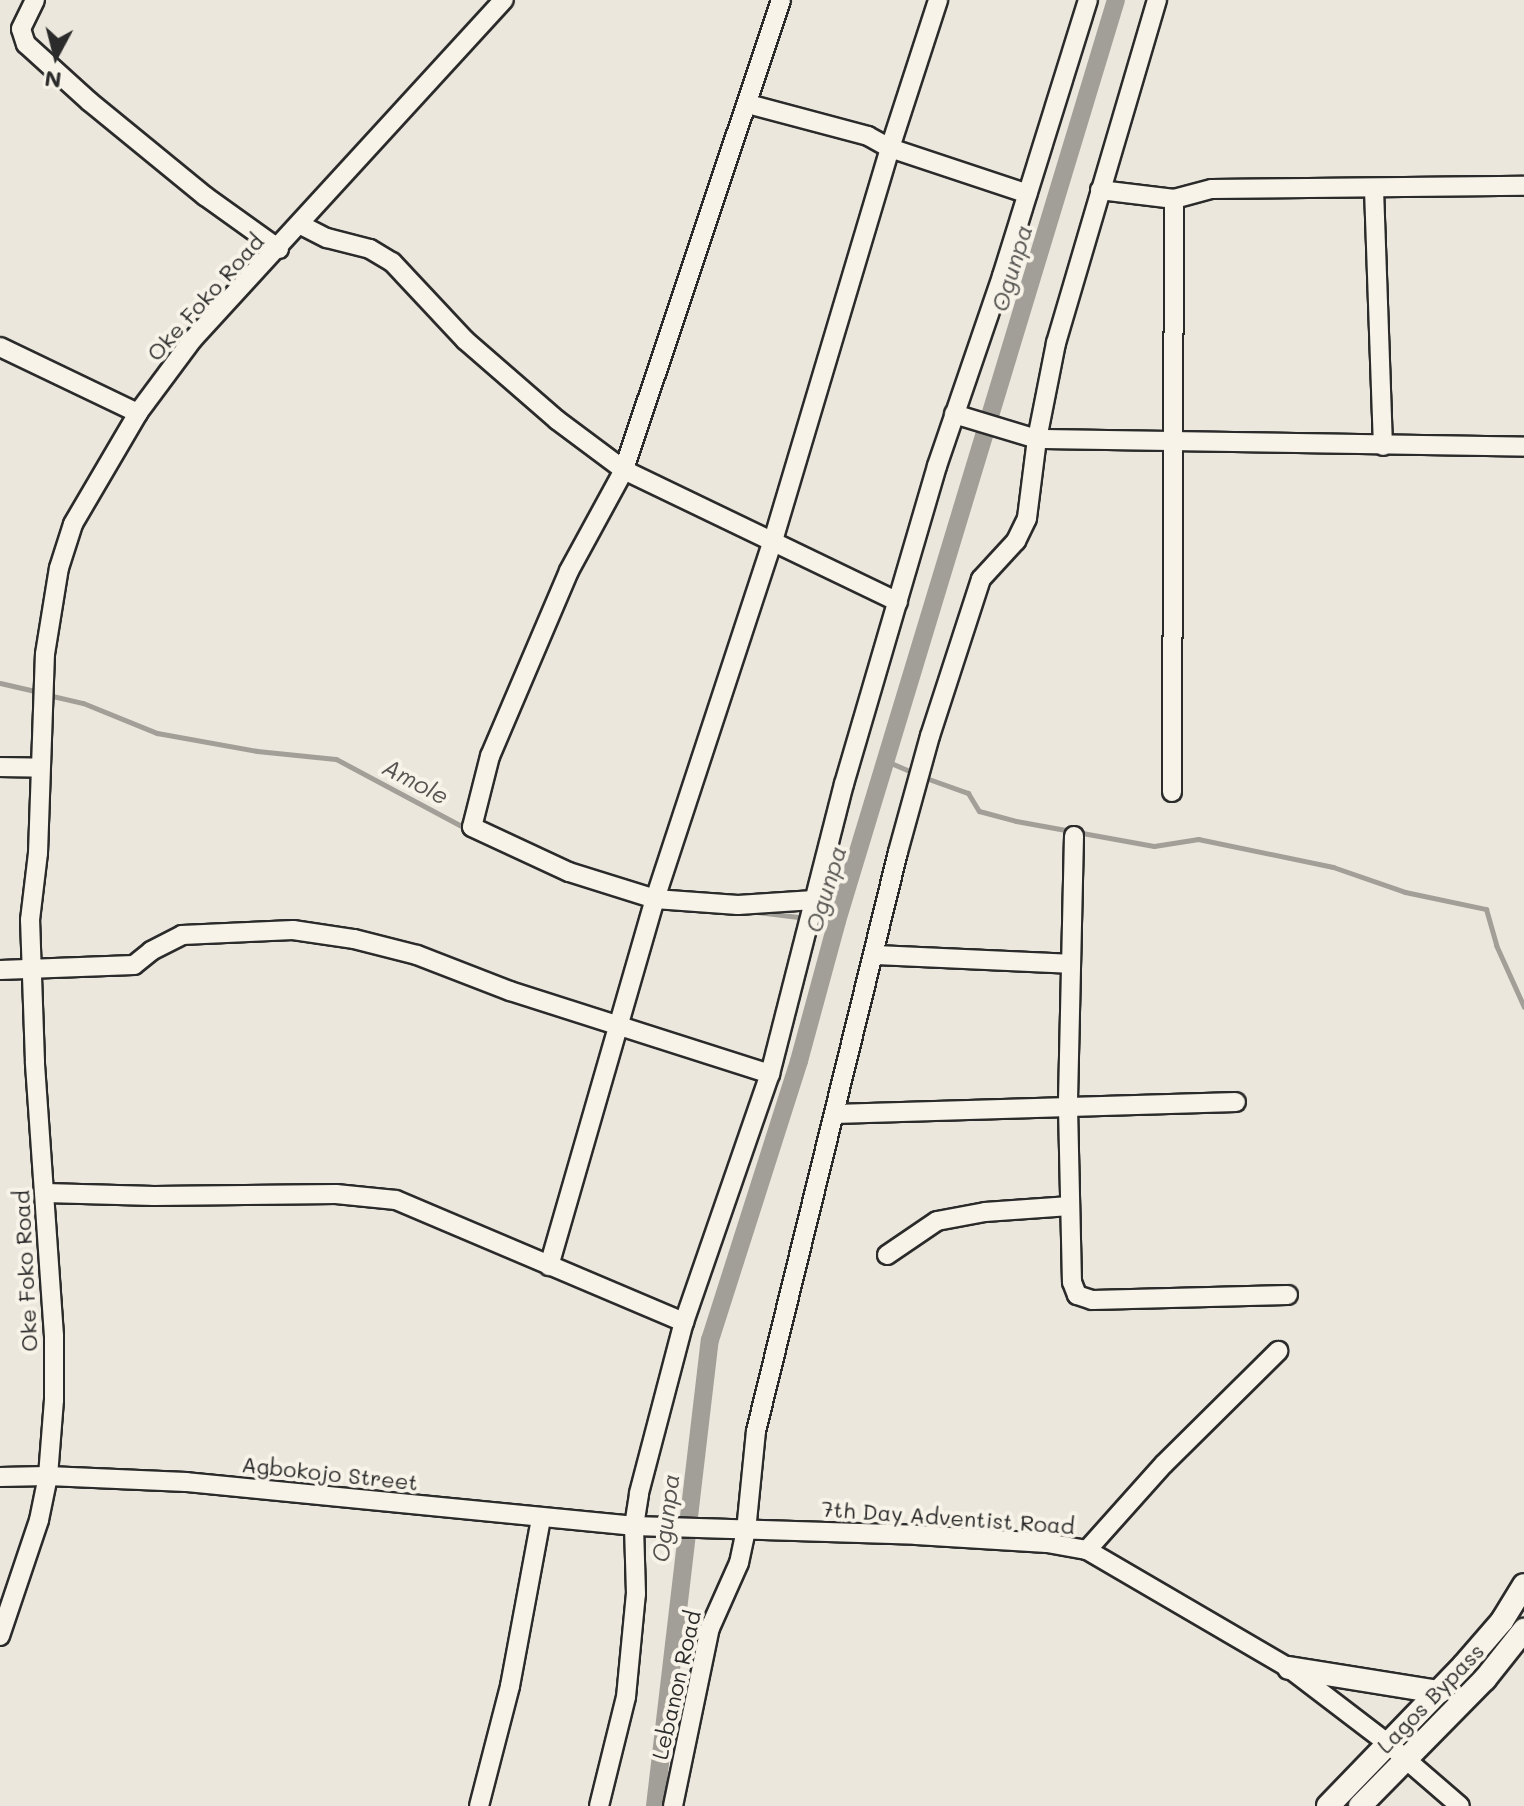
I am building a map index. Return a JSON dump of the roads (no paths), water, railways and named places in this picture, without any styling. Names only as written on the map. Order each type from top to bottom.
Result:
[{"type":"main road","name":"Lagos Bypass","points":[[1328,1806],[1439,1692],[1502,1621],[1524,1585]]},
{"type":"main road","name":"Lagos Bypass","points":[[1360,1806],[1485,1679],[1524,1630]]},
{"type":"main road","points":[[1289,1668],[1439,1692]]},
{"type":"street","points":[[35,0],[21,29],[26,44],[90,102],[205,196],[279,249]]},
{"type":"street","name":"Oke Foko Road","points":[[0,1636],[39,1520],[48,1476],[54,1336],[29,971],[30,920],[38,853],[41,705],[59,568],[73,524],[138,413],[193,339],[279,249],[504,0]]},
{"type":"street","points":[[781,0],[624,470],[569,571],[496,743],[472,827],[569,872],[655,899],[738,905],[814,900]]},
{"type":"street","points":[[549,1266],[655,899],[772,544],[890,148],[938,0]]},
{"type":"street","points":[[599,1806],[626,1697],[636,1594],[634,1526],[684,1322],[770,1074],[814,900],[898,602],[960,416],[1088,0]]},
{"type":"street","name":"Lebanon Road","points":[[673,1806],[710,1628],[739,1563],[756,1431],[930,736],[981,579],[1016,541],[1027,518],[1032,437],[1056,343],[1157,0]]},
{"type":"street","points":[[748,104],[868,136],[890,148],[1028,194]]},
{"type":"street","points":[[1100,190],[1174,199],[1212,189],[1524,186]]},
{"type":"street","points":[[1374,189],[1383,446]]},
{"type":"street","points":[[1172,792],[1176,443],[1174,199]]},
{"type":"street","points":[[301,225],[327,238],[370,249],[392,262],[465,340],[557,420],[624,470],[772,544],[898,602]]},
{"type":"street","points":[[0,347],[138,413]]},
{"type":"street","points":[[960,416],[1032,437],[1176,443],[1524,447]]},
{"type":"street","points":[[0,767],[39,768]]},
{"type":"street","points":[[1074,836],[1068,1107],[1072,1282],[1077,1295],[1092,1300],[1288,1295]]},
{"type":"street","points":[[0,970],[134,965],[151,951],[182,935],[293,930],[354,939],[417,955],[510,991],[770,1074]]},
{"type":"street","points":[[874,955],[1071,964]]},
{"type":"street","points":[[835,1114],[1236,1102]]},
{"type":"street","points":[[45,1193],[154,1196],[336,1194],[396,1200],[684,1322]]},
{"type":"street","points":[[887,1255],[937,1221],[985,1212],[1070,1206]]},
{"type":"street","points":[[1087,1550],[1164,1464],[1278,1351]]},
{"type":"street","name":"Agbokojo Street","points":[[0,1477],[186,1482],[654,1527]]},
{"type":"street","points":[[479,1806],[510,1686],[541,1518]]},
{"type":"street","name":"7th Day Adventist Road","points":[[654,1527],[916,1535],[1047,1543],[1087,1550],[1289,1668],[1387,1743],[1460,1806]]},
{"type":"waterway","name":"Ogunpa","points":[[655,1806],[710,1340],[799,1061],[837,921],[1116,0]]},
{"type":"waterway","name":"Amole","points":[[0,683],[38,692]]},
{"type":"waterway","name":"Amole","points":[[48,695],[83,703],[157,733],[257,751],[336,759],[467,829]]},
{"type":"waterway","points":[[886,761],[914,773]]},
{"type":"waterway","points":[[923,777],[968,793],[979,811],[1016,821],[1154,846],[1198,839],[1333,867],[1405,892],[1486,909],[1496,945],[1524,1007]]},
{"type":"waterway","name":"Amole","points":[[757,912],[807,918]]}]
